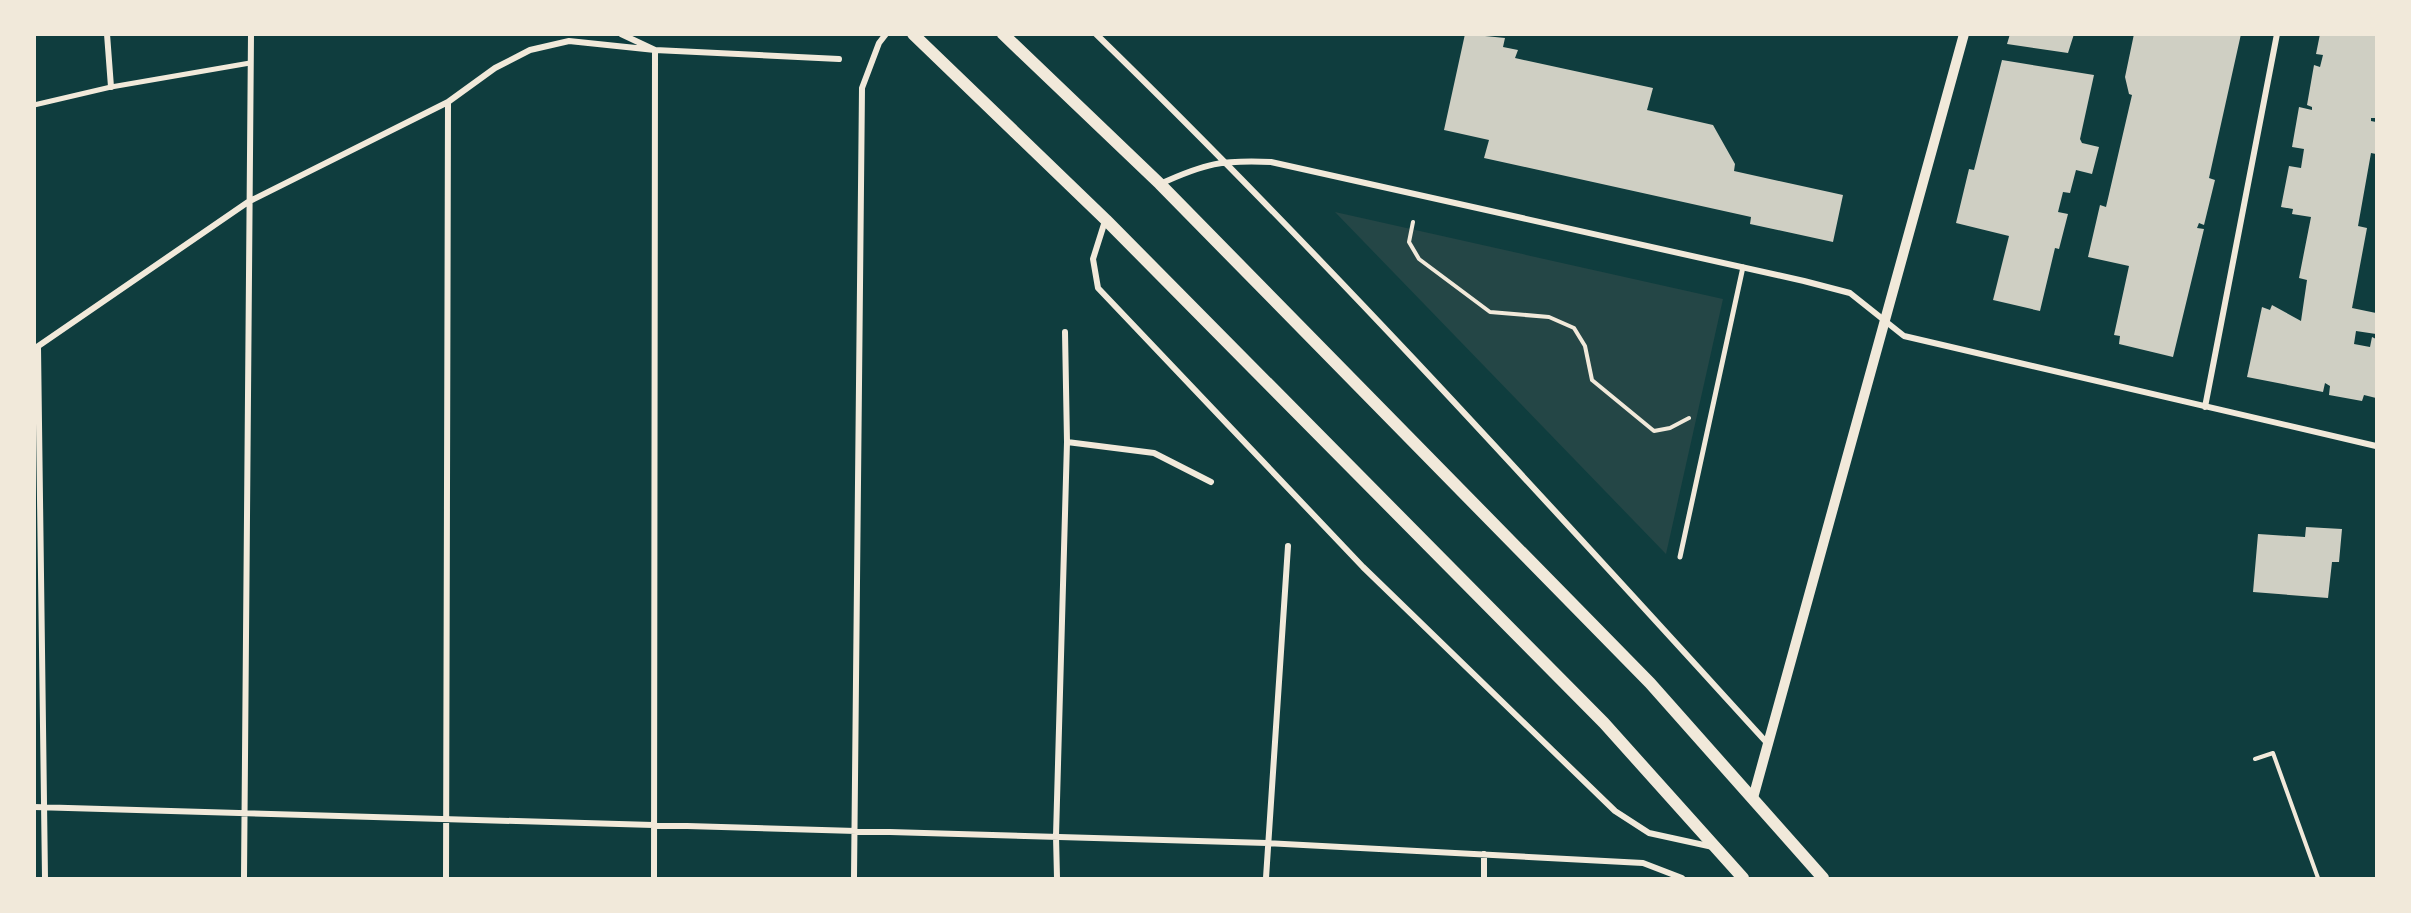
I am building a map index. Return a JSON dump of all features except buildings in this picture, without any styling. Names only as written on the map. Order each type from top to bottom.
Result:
[{"type":"main road","points":[[913,34],[1106,220],[1604,723],[1743,879]]},
{"type":"main road","points":[[1004,34],[1160,184],[1642,674],[1754,798],[1823,879]]},
{"type":"street","points":[[107,34],[111,87]]},
{"type":"street","points":[[244,879],[251,34]]},
{"type":"street","points":[[621,34],[655,50]]},
{"type":"street","points":[[854,879],[862,88],[876,49],[886,34]]},
{"type":"street","points":[[1096,34],[1226,160],[1494,444],[1769,745]]},
{"type":"street","points":[[1754,798],[1964,34]]},
{"type":"street","points":[[2205,407],[2277,34]]},
{"type":"street","points":[[45,879],[36,348],[249,202],[448,102],[495,68],[530,50],[569,41],[599,42],[655,50],[839,59]]},
{"type":"street","points":[[654,879],[652,824],[655,50]]},
{"type":"street","points":[[34,105],[111,87],[250,63]]},
{"type":"street","points":[[446,879],[448,102]]},
{"type":"street","points":[[1160,184],[1207,164],[1226,160],[1271,162],[1804,281],[1850,293],[1886,319],[1904,336],[2376,446]]},
{"type":"street","points":[[1106,220],[1093,259],[1098,288],[1363,567],[1615,811],[1649,833],[1713,847]]},
{"type":"street","points":[[1680,557],[1743,267]]},
{"type":"street","points":[[1057,879],[1056,836],[1067,442],[1065,332]]},
{"type":"street","points":[[1067,442],[1154,453],[1211,482]]},
{"type":"street","points":[[1266,879],[1288,546]]},
{"type":"street","points":[[34,807],[1267,843],[1643,863],[1682,879]]},
{"type":"street","points":[[1484,854],[1484,879]]},
{"type":"path","points":[[1413,222],[1409,242],[1419,258],[1490,312],[1549,317],[1574,328],[1585,346],[1592,380],[1654,431],[1670,429],[1713,405]]},
{"type":"path","points":[[2255,759],[2273,753],[2318,879]]},
{"type":"shaded area","points":[[1335,212],[1723,299],[1666,554]]}]
